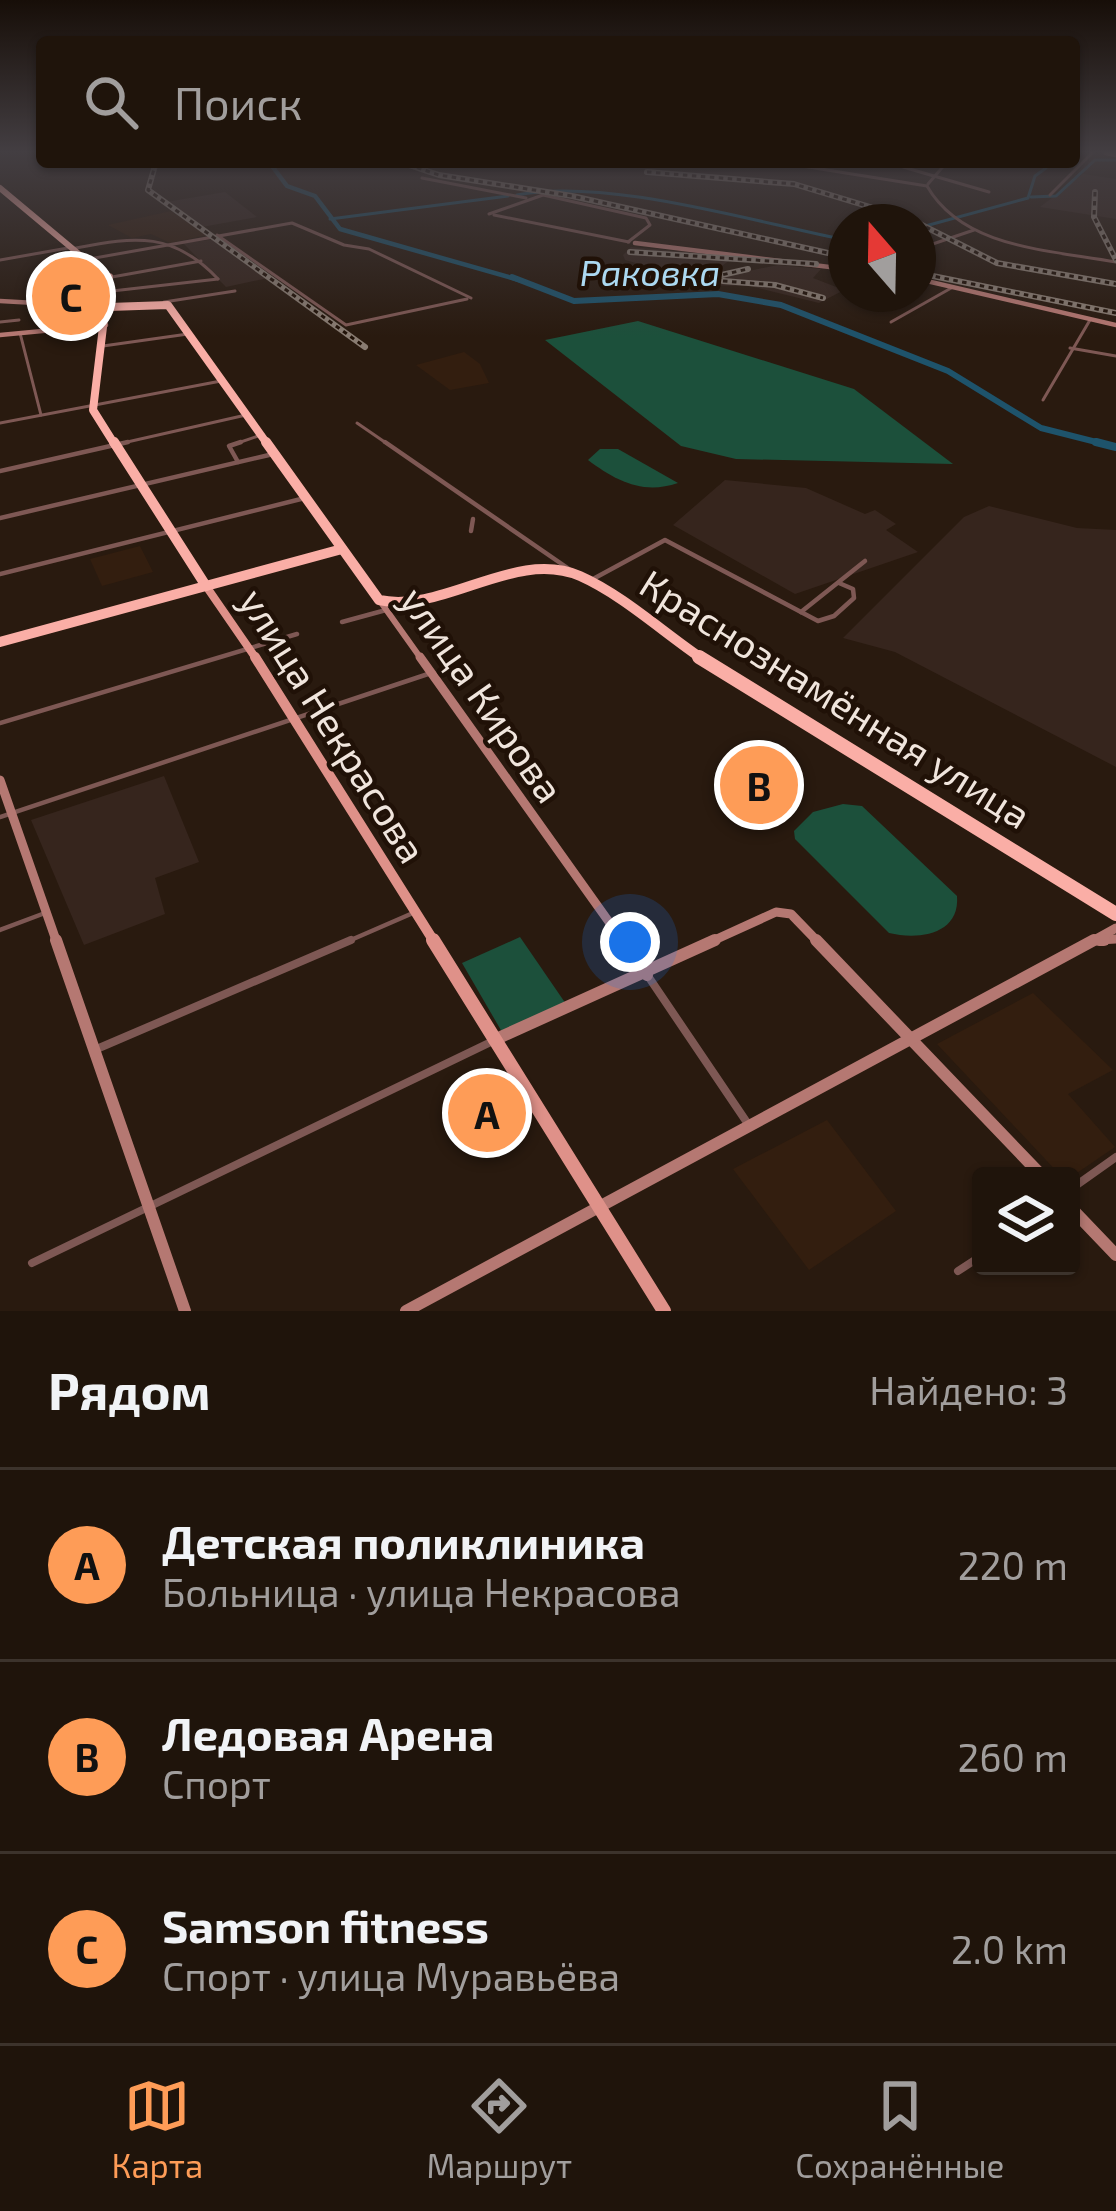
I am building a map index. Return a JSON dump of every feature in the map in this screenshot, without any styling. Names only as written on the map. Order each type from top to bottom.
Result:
[{"type":"highway","points":[[32,214],[110,278],[112,291],[92,406]]},
{"type":"highway","points":[[109,307],[158,303]]},
{"type":"highway","name":"улица Кирова","points":[[158,303],[168,305],[383,605]]},
{"type":"highway","name":"улица Некрасова","points":[[92,406],[206,586]]},
{"type":"highway","points":[[0,642],[342,549]]},
{"type":"highway","points":[[383,605],[403,605],[534,570],[577,576]]},
{"type":"highway","name":"Краснознамённая улица","points":[[577,576],[724,673],[1116,914]]},
{"type":"highway","name":"Краснознамённая улица","points":[[1059,875],[1116,902]]},
{"type":"main road","points":[[631,243],[828,267]]},
{"type":"main road","points":[[936,283],[1116,325]]},
{"type":"main road","points":[[0,301],[109,307]]},
{"type":"main road","points":[[0,335],[106,325]]},
{"type":"main road","name":"улица Некрасова","points":[[206,586],[297,720],[664,1311]]},
{"type":"main road","name":"улица Кирова","points":[[383,605],[647,975]]},
{"type":"main road","points":[[0,780],[6,815],[97,1049],[185,1311]]},
{"type":"main road","points":[[493,1041],[647,975],[776,912],[791,914],[1033,1167]]},
{"type":"main road","points":[[406,1311],[1116,928]]},
{"type":"main road","points":[[1098,940],[1116,939]]},
{"type":"main road","points":[[1080,1217],[1116,1255]]},
{"type":"street","points":[[490,214],[631,243],[650,225],[646,218],[629,214]]},
{"type":"street","points":[[945,214],[998,241],[1116,262]]},
{"type":"street","points":[[89,260],[217,236],[297,224],[343,244],[369,249],[471,298],[346,325],[217,236]]},
{"type":"street","points":[[936,243],[974,230]]},
{"type":"street","points":[[0,260],[151,233],[177,244],[218,279],[112,291]]},
{"type":"street","points":[[110,278],[201,261]]},
{"type":"street","points":[[891,322],[953,287]]},
{"type":"street","points":[[158,303],[236,291]]},
{"type":"street","points":[[0,322],[19,320]]},
{"type":"street","points":[[1043,400],[1090,320]]},
{"type":"street","points":[[20,333],[41,415]]},
{"type":"street","points":[[103,346],[188,334]]},
{"type":"street","points":[[1070,348],[1116,356]]},
{"type":"street","points":[[0,423],[221,381]]},
{"type":"street","points":[[0,470],[246,415]]},
{"type":"street","name":"Краснознамённая улица","points":[[357,423],[577,576]]},
{"type":"street","points":[[238,462],[229,446],[261,435]]},
{"type":"street","points":[[0,518],[274,453]]},
{"type":"street","points":[[0,574],[304,498]]},
{"type":"street","points":[[470,531],[472,520]]},
{"type":"street","points":[[577,576],[665,540],[818,620],[834,616],[855,592],[839,583]]},
{"type":"street","points":[[534,570],[551,556]]},
{"type":"street","points":[[801,612],[865,561]]},
{"type":"street","points":[[342,622],[383,605]]},
{"type":"street","points":[[0,723],[297,634]]},
{"type":"street","points":[[6,815],[297,720],[331,702],[431,674]]},
{"type":"street","points":[[0,930],[46,912]]},
{"type":"street","points":[[97,1049],[413,913]]},
{"type":"street","name":"улица Кирова","points":[[647,975],[750,1128]]},
{"type":"street","points":[[32,1262],[493,1041]]},
{"type":"street","points":[[1080,1183],[1116,1157]]},
{"type":"street","points":[[958,1271],[972,1262]]},
{"type":"shaded area","points":[[176,214],[207,235],[170,243],[151,234],[132,238],[108,225]]},
{"type":"shaded area","points":[[184,214],[257,217],[202,227]]},
{"type":"shaded area","points":[[217,239],[268,278],[226,287],[183,243]]},
{"type":"shaded area","points":[[631,247],[735,256],[718,269],[734,274],[778,265],[821,269],[813,278],[828,284],[828,298],[819,303],[750,286],[623,284],[624,277],[593,275],[594,270],[637,272],[647,266],[625,260],[623,255]]},
{"type":"shaded area","points":[[464,352],[480,364],[489,383],[450,390],[416,365]]},
{"type":"shaded area","points":[[725,480],[806,488],[865,514],[875,510],[896,524],[886,530],[918,552],[795,594],[673,525]]},
{"type":"shaded area","points":[[989,506],[1077,528],[1116,530],[1116,767],[895,652],[843,638],[964,517]]},
{"type":"shaded area","points":[[140,546],[153,572],[102,586],[90,559]]},
{"type":"shaded area","points":[[164,776],[199,862],[155,878],[165,914],[84,945],[31,820]]},
{"type":"shaded area","points":[[1033,993],[1113,1070],[1068,1094],[1115,1147],[1080,1171],[1080,1167],[1053,1167],[937,1044]]},
{"type":"shaded area","points":[[827,1120],[896,1211],[809,1270],[733,1169]]},
{"type":"green space","points":[[638,321],[854,389],[953,464],[736,459],[681,446],[545,340]]},
{"type":"green space","points":[[600,449],[618,449],[678,483],[642,487],[620,480],[588,460]]},
{"type":"green space","points":[[843,804],[862,806],[957,896],[952,919],[944,927],[924,935],[889,933],[795,839],[794,831],[813,812]]},
{"type":"green space","points":[[520,937],[566,1004],[502,1032],[462,963]]},
{"type":"waterway","name":"Раковка","points":[[329,214],[340,229],[519,280]]},
{"type":"waterway","points":[[330,219],[367,214]]},
{"type":"waterway","points":[[730,214],[828,236]]},
{"type":"waterway","points":[[936,223],[969,214]]},
{"type":"waterway","name":"Раковка","points":[[512,277],[574,301],[718,294],[781,305],[948,371],[1041,428],[1108,445]]},
{"type":"waterway","name":"Раковка","points":[[1096,442],[1108,445]]},
{"type":"waterway","name":"Раковка","points":[[1108,445],[1116,447]]},
{"type":"railway","points":[[181,214],[365,347]]},
{"type":"railway","points":[[654,214],[828,253]]},
{"type":"railway","points":[[1094,214],[1116,260]]},
{"type":"railway","points":[[936,232],[997,263],[1116,284]]},
{"type":"railway","points":[[630,252],[816,264]]},
{"type":"railway","points":[[625,282],[691,282],[748,269]]},
{"type":"railway","points":[[936,277],[1116,313]]},
{"type":"railway","points":[[723,281],[775,285],[823,298]]},
{"type":"place","name":"Samson fitness","points":[[71,296]]},
{"type":"place","name":"Ледовая Арена","points":[[759,785]]},
{"type":"place","name":"Детская поликлиника","points":[[487,1113]]}]
